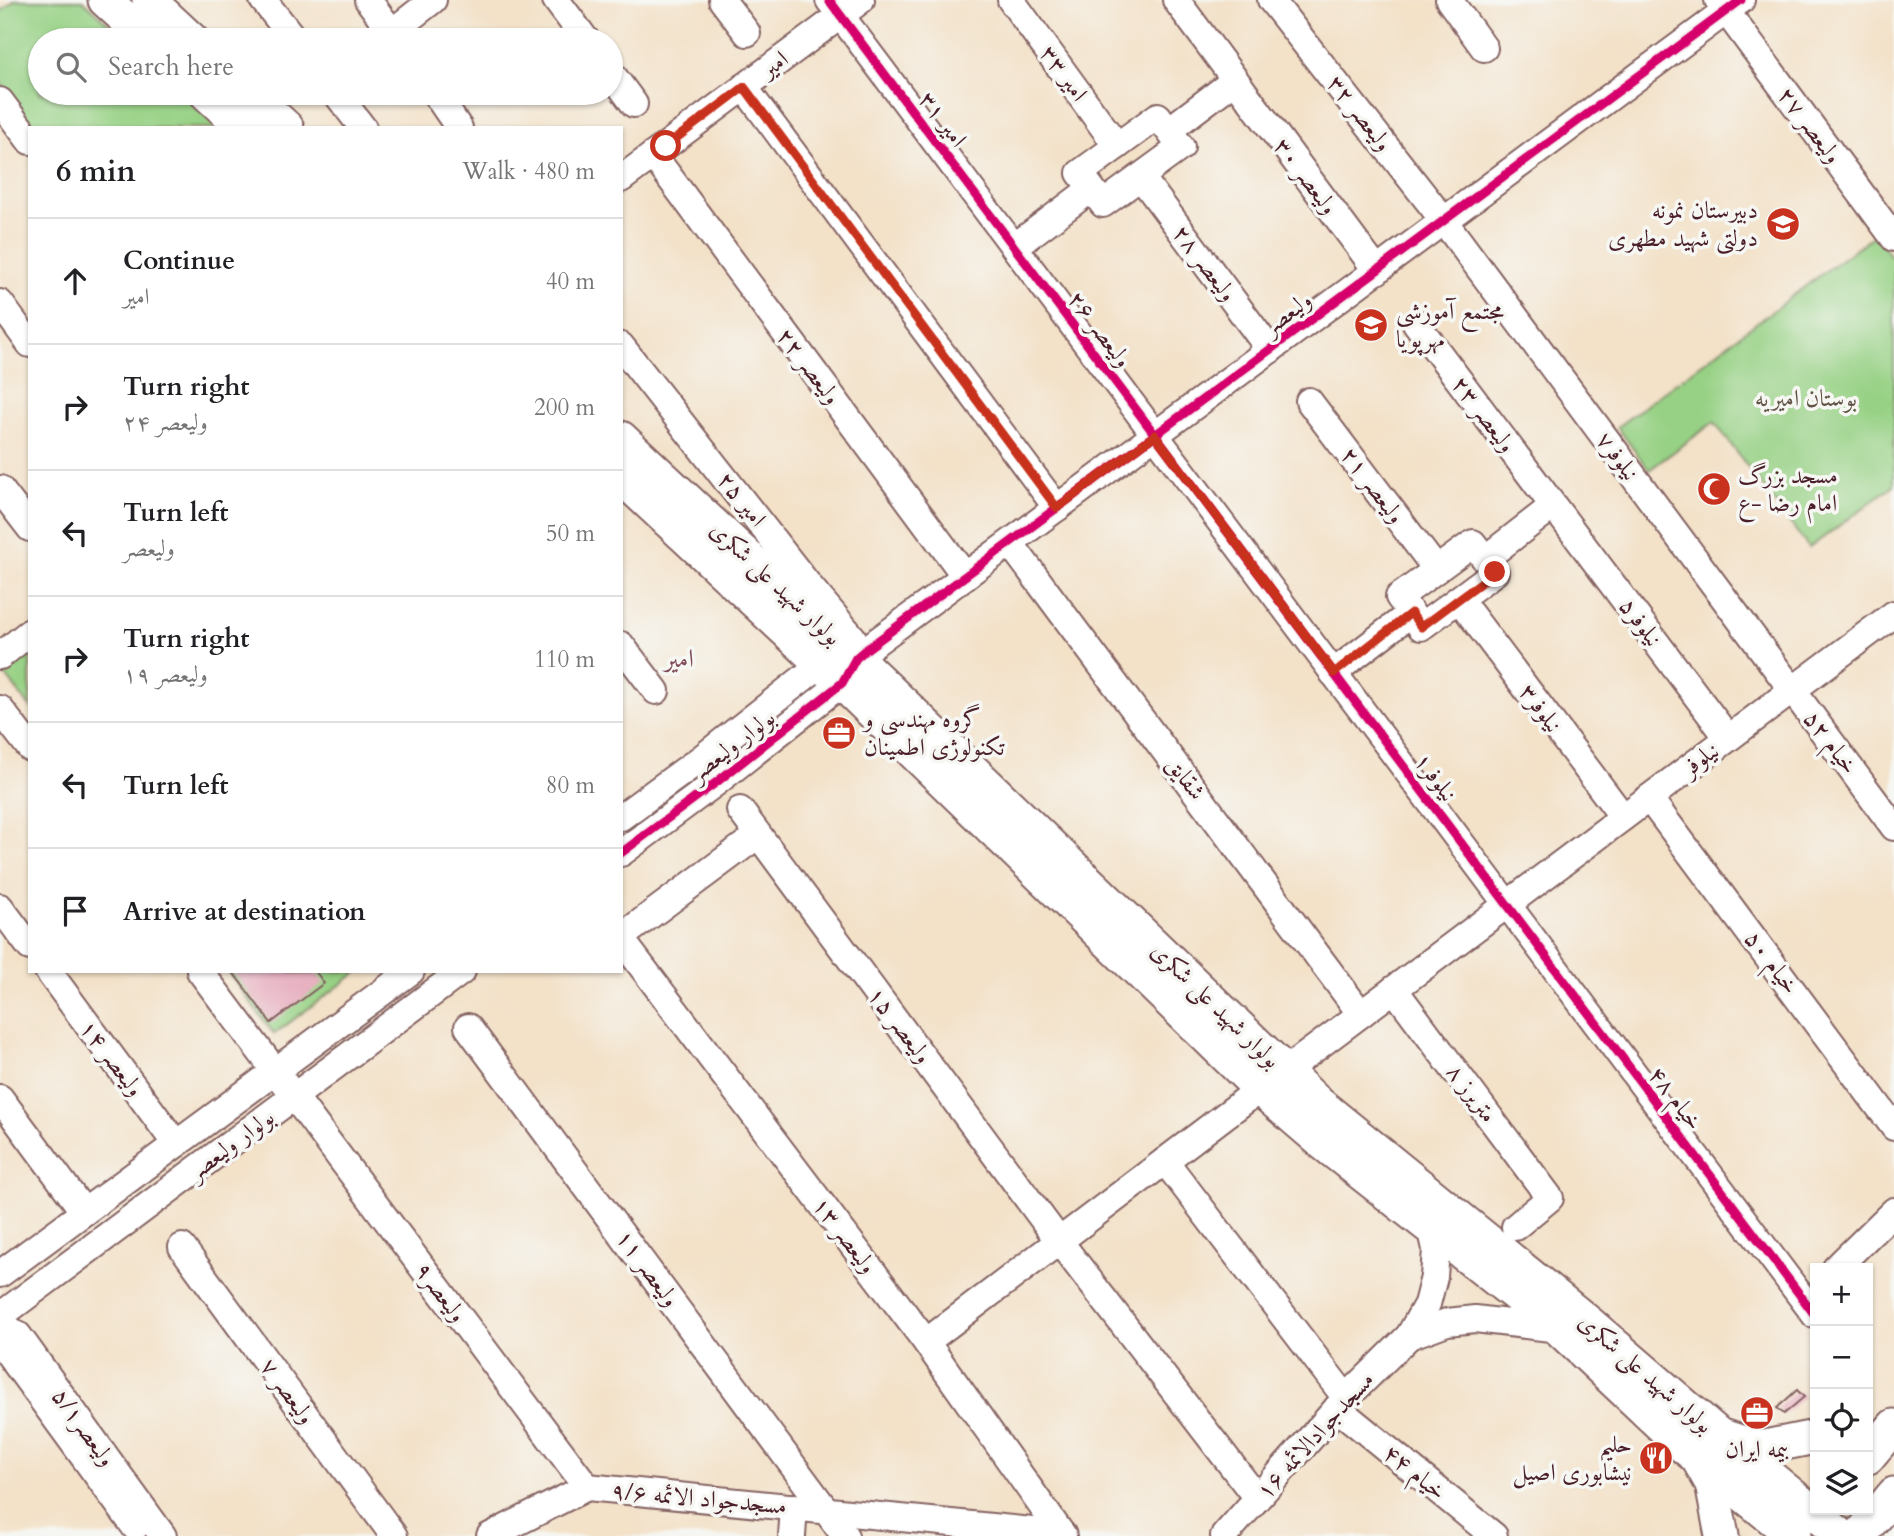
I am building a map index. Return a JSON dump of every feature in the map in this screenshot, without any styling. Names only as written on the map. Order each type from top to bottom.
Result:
[{"type":"main road","points":[[105,0],[136,28]]},
{"type":"main road","points":[[149,0],[179,28]]},
{"type":"main road","points":[[219,105],[242,126]]},
{"type":"main road","points":[[262,105],[285,126]]},
{"type":"main road","name":"بولوار شهید علی شکری","points":[[623,440],[935,754],[1273,1080],[1324,1144],[1808,1524],[1842,1536]]},
{"type":"main road","name":"بولوار شهید علی شکری","points":[[623,479],[846,664]]},
{"type":"main road","name":"بولوار شهید علی شکری","points":[[1273,1080],[1317,1102],[1589,1323],[1709,1447]]},
{"type":"main road","points":[[1873,1421],[1894,1414]]},
{"type":"main road","points":[[1872,1452],[1894,1426]]},
{"type":"main road","points":[[1721,1536],[1709,1447],[1765,1447],[1810,1438]]},
{"type":"main road","points":[[1859,1536],[1894,1494]]},
{"type":"street","points":[[263,0],[285,28]]},
{"type":"street","points":[[368,0],[389,28]]},
{"type":"street","points":[[403,28],[433,0]]},
{"type":"street","points":[[556,0],[577,28]]},
{"type":"street","points":[[722,0],[747,33]]},
{"type":"street","name":"امیر ۳۳","points":[[1011,0],[1117,146]]},
{"type":"street","name":"ولیعصر ۳۰","points":[[1176,0],[1377,271]]},
{"type":"street","points":[[1449,0],[1484,48]]},
{"type":"street","name":"ولیعصر ۳۲","points":[[1273,3],[1444,221]]},
{"type":"street","name":"ولیعصر","points":[[846,664],[1444,221],[1728,4]]},
{"type":"street","name":"ولیعصر ۲۷","points":[[1728,4],[1894,238]]},
{"type":"street","name":"امیر","points":[[623,177],[744,87],[843,5]]},
{"type":"street","name":"امیر ۳۱","points":[[843,5],[1014,247]]},
{"type":"street","points":[[1169,130],[1235,80]]},
{"type":"street","points":[[744,87],[1057,508]]},
{"type":"street","points":[[623,89],[634,104]]},
{"type":"street","points":[[0,101],[28,138]]},
{"type":"street","points":[[345,105],[361,126]]},
{"type":"street","points":[[443,105],[458,126]]},
{"type":"street","points":[[1158,116],[1169,130],[1181,147],[1103,204],[1080,173],[1158,116]]},
{"type":"street","name":"ولیعصر ۲۲","points":[[653,155],[965,576]]},
{"type":"street","name":"ولیعصر ۲۸","points":[[1141,177],[1270,349]]},
{"type":"street","points":[[1014,247],[1091,189]]},
{"type":"street","name":"نیلوفر۷","points":[[1444,221],[1792,690]]},
{"type":"street","name":"ولیعصر ۲۶","points":[[1014,247],[1334,673]]},
{"type":"street","points":[[0,303],[28,341]]},
{"type":"street","name":"ولیعصر ۲۳","points":[[1416,323],[1553,506]]},
{"type":"street","name":"امیر ۲۵","points":[[623,349],[810,587],[846,664]]},
{"type":"street","name":"ولیعصر ۲۱","points":[[1309,401],[1436,569]]},
{"type":"street","points":[[0,489],[28,525]]},
{"type":"street","points":[[1485,559],[1553,506]]},
{"type":"street","name":"نیلوفر۵","points":[[1553,506],[1728,738]]},
{"type":"street","points":[[1473,542],[1485,559],[1495,572],[1421,627],[1399,597],[1473,542]]},
{"type":"street","name":"شقایق","points":[[1010,543],[1361,1014]]},
{"type":"street","name":"نیلوفر۳","points":[[1459,599],[1623,817]]},
{"type":"street","points":[[1334,673],[1411,613]]},
{"type":"street","name":"نیلوفر","points":[[926,1342],[1894,614]]},
{"type":"street","points":[[0,656],[28,634]]},
{"type":"street","points":[[623,648],[656,691]]},
{"type":"street","name":"بولوار ولیعصر","points":[[623,816],[703,757],[846,664]]},
{"type":"street","name":"بولوار ولیعصر","points":[[623,852],[718,781],[846,664]]},
{"type":"street","name":"نیلوفر۱","points":[[1334,673],[1507,904]]},
{"type":"street","name":"خیام ۵۲","points":[[1792,690],[1894,827]]},
{"type":"street","points":[[0,709],[28,745]]},
{"type":"street","name":"خیام ۵۰","points":[[1649,798],[1894,1126]]},
{"type":"street","name":"ولیعصر ۱۵","points":[[740,810],[1059,1241],[1257,1498]]},
{"type":"street","points":[[623,936],[758,835]]},
{"type":"street","name":"خیام ۴۸","points":[[1507,904],[1810,1301]]},
{"type":"street","points":[[0,907],[28,944]]},
{"type":"street","name":"ولیعصر ۱۳","points":[[623,941],[926,1342],[1062,1535]]},
{"type":"street","name":"ولیعصر ۱۴","points":[[49,973],[176,1144]]},
{"type":"street","name":"ولیعصر۹","points":[[202,973],[587,1487]]},
{"type":"street","name":"بولوار ولیعصر","points":[[0,1273],[408,973]]},
{"type":"street","name":"بولوار ولیعصر","points":[[0,1316],[459,973]]},
{"type":"street","name":"۸ متریرز","points":[[1394,989],[1550,1198],[1515,1227]]},
{"type":"street","name":"ولیعصر ۱۱","points":[[468,1027],[845,1536]]},
{"type":"street","points":[[0,1098],[84,1212]]},
{"type":"street","name":"خیام ۴۴","points":[[1165,1161],[1341,1403],[1494,1536]]},
{"type":"street","points":[[1841,1263],[1894,1211]]},
{"type":"street","points":[[1409,1336],[1427,1304],[1434,1277],[1436,1249],[1431,1227]]},
{"type":"street","name":"ولیعصر ۷","points":[[182,1247],[394,1536]]},
{"type":"street","points":[[1409,1336],[1447,1322],[1475,1319],[1559,1329]]},
{"type":"street","name":"ولیعصر۵/۱","points":[[0,1323],[18,1335],[163,1536]]},
{"type":"street","name":"مسجدجوادالائمه ۱۶","points":[[1224,1536],[1341,1403],[1409,1336]]},
{"type":"street","name":"ولیعصر۵/۱","points":[[0,1338],[2,1345],[141,1536]]},
{"type":"street","points":[[490,1536],[587,1487]]},
{"type":"street","name":"مسجدجواد الائمه ۹/۶","points":[[587,1487],[1062,1535]]},
{"type":"street","points":[[792,1536],[793,1507]]},
{"type":"green space","points":[[15,0],[83,0],[113,28],[28,28],[28,105],[195,105],[217,126],[33,126],[0,82],[0,12]]},
{"type":"green space","name":"بوستان امیریه","points":[[1874,235],[1894,260],[1894,485],[1809,548],[1714,422],[1649,470],[1617,427]]},
{"type":"green space","points":[[28,653],[28,704],[3,672]]},
{"type":"green space","points":[[228,973],[356,973],[274,1034]]},
{"type":"building","points":[[234,973],[316,973],[324,983],[271,1023]]},
{"type":"building","points":[[1797,1390],[1804,1397],[1784,1414],[1777,1408]]},
{"type":"cycle path","points":[[829,0],[1810,1308]]},
{"type":"cycle path","points":[[623,852],[842,683],[856,658],[864,651],[1741,0]]},
{"type":"place","name":"دبیرستان نمونه دولتی شهید مطهری","points":[[1783,224]]},
{"type":"place","name":"مجتمع آموزشی مهرپویا","points":[[1371,325]]},
{"type":"place","name":"مسجد بزرگ امام رضا -ع","points":[[1714,489]]},
{"type":"place","name":"گروه مهندسی و تکنولوژی اطمینان","points":[[839,733]]},
{"type":"place","name":"بیمه ایران","points":[[1757,1413]]},
{"type":"place","name":"حلیم نیشابوری اصیل","points":[[1656,1458]]},
{"type":"district","name":"امیر","points":[[679,658]]},
{"type":"route","points":[[666,146],[744,87],[1057,508],[1155,435],[1334,673],[1411,613],[1421,627],[1495,572]]}]
